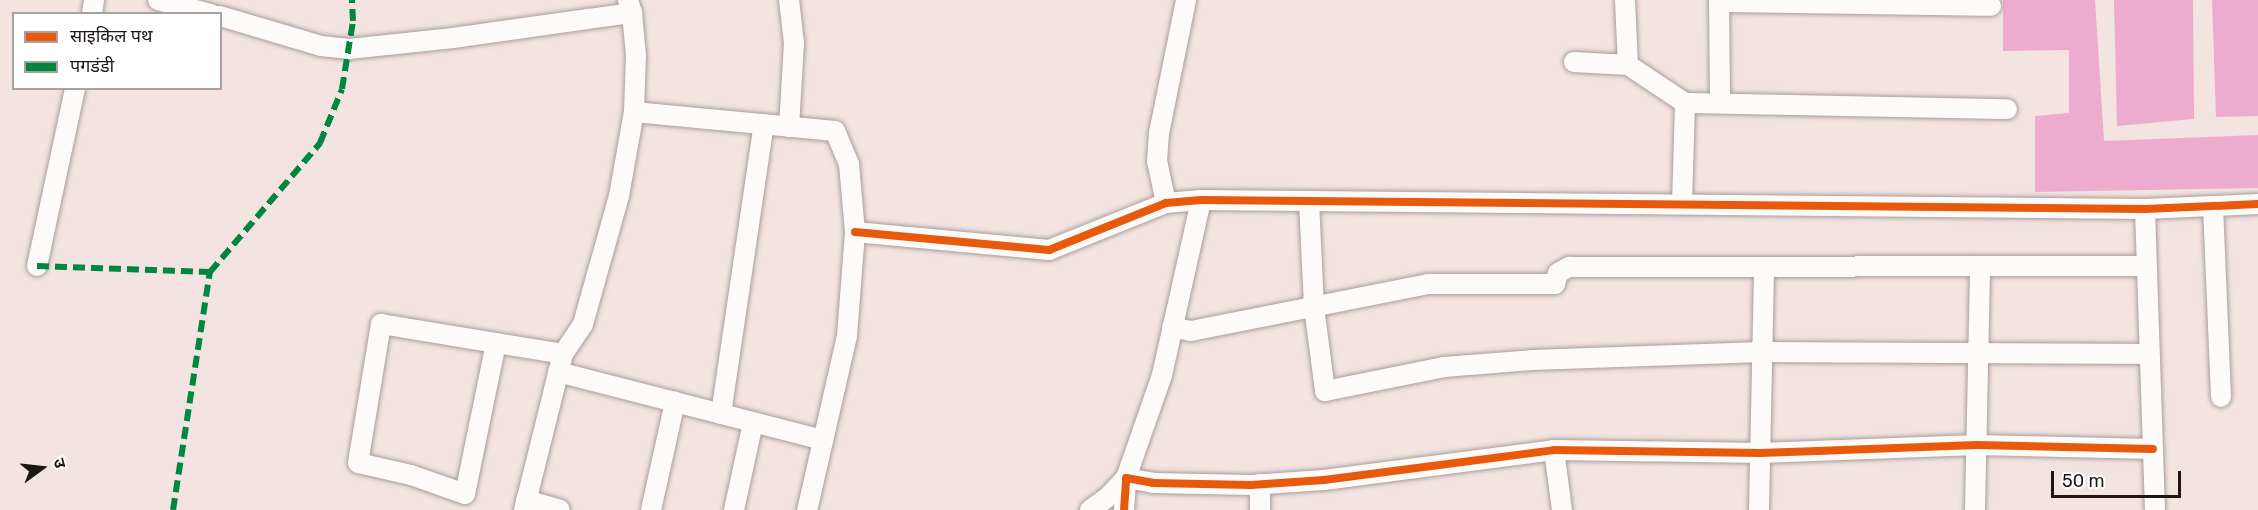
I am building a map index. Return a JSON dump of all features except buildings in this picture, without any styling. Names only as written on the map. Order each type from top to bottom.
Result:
[{"type":"street","points":[[158,0],[203,12]]},
{"type":"street","points":[[789,0],[794,43],[789,126]]},
{"type":"street","points":[[1166,203],[1157,161],[1159,133],[1186,0]]},
{"type":"street","points":[[1625,0],[1628,65]]},
{"type":"street","points":[[1720,104],[1719,1],[1907,2],[1992,6]]},
{"type":"street","points":[[222,16],[321,46],[349,50],[630,6],[636,56],[634,112],[619,196],[583,324],[560,363],[525,505],[560,510]]},
{"type":"street","points":[[1574,62],[1628,65],[1685,103],[2007,109]]},
{"type":"street","points":[[37,266],[75,90]]},
{"type":"street","points":[[1683,204],[1685,103]]},
{"type":"street","points":[[634,112],[835,131],[849,164],[855,232],[847,336],[807,510]]},
{"type":"street","points":[[721,414],[764,124]]},
{"type":"street","points":[[855,232],[1049,250],[1166,203],[1201,201],[2145,209],[2258,204]]},
{"type":"street","points":[[1124,510],[1126,478],[1162,375],[1201,201]]},
{"type":"street","points":[[1309,201],[1314,307],[1325,391],[1444,367],[1532,360],[1762,352],[2150,354]]},
{"type":"street","points":[[2212,206],[2221,398]]},
{"type":"street","points":[[2145,209],[2155,510]]},
{"type":"street","points":[[1976,510],[1980,266]]},
{"type":"street","points":[[1172,327],[1191,331],[1428,284],[1555,284],[1558,273],[1569,267],[2146,266]]},
{"type":"street","points":[[1759,510],[1764,267]]},
{"type":"street","points":[[496,343],[465,494],[411,475],[358,463],[381,324],[496,343],[675,402],[823,441]]},
{"type":"street","points":[[651,510],[675,402]]},
{"type":"street","points":[[734,510],[753,423]]},
{"type":"street","points":[[1126,478],[1153,483],[1260,484],[1324,480],[1554,450],[1760,453],[1977,445],[2153,450]]},
{"type":"street","points":[[1554,450],[1562,510]]},
{"type":"street","points":[[1090,510],[1108,497],[1126,478]]},
{"type":"street","points":[[1260,484],[1260,510]]},
{"type":"shaded area","points":[[2003,0],[2095,0],[2104,141],[2258,135],[2258,188],[2035,192],[2035,116],[2069,113],[2069,50],[2003,51]]},
{"type":"shaded area","points":[[2114,0],[2193,0],[2194,119],[2117,126]]},
{"type":"shaded area","points":[[2212,0],[2258,0],[2258,116],[2216,117]]},
{"type":"marked path","points":[[173,510],[210,272],[320,143],[342,89],[353,21],[352,0]]},
{"type":"marked path","points":[[37,266],[210,272]]},
{"type":"cycle path","points":[[855,232],[1049,250],[1166,203],[1201,200],[2145,209],[2258,204]]},
{"type":"cycle path","points":[[1124,510],[1126,478],[1153,483],[1251,485],[1324,480],[1554,450],[1760,453],[1977,445],[2153,449]]}]
